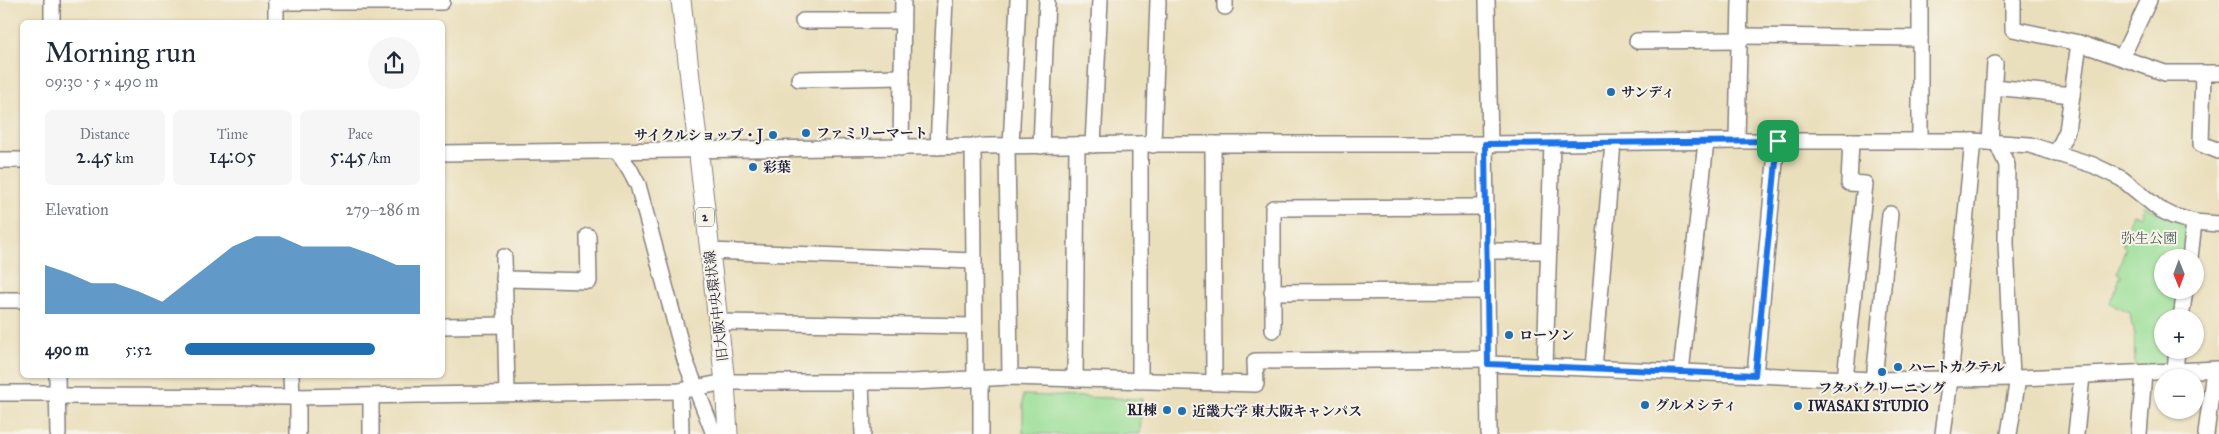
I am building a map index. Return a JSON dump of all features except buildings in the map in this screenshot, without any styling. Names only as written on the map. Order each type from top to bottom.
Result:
[{"type":"main road","name":"旧大阪中央環状線","points":[[681,0],[718,322],[728,434]]},
{"type":"street","points":[[52,0],[52,20]]},
{"type":"street","points":[[276,20],[276,1],[442,2],[442,0]]},
{"type":"street","points":[[902,0],[902,148]]},
{"type":"street","points":[[938,147],[945,0]]},
{"type":"street","points":[[1010,377],[1009,146],[1018,0]]},
{"type":"street","points":[[1041,146],[1047,0]]},
{"type":"street","points":[[1093,145],[1100,0]]},
{"type":"street","points":[[1140,380],[1147,144],[1158,0]]},
{"type":"street","points":[[1487,0],[1486,251],[1489,434]]},
{"type":"street","points":[[1736,141],[1740,0]]},
{"type":"street","points":[[1920,0],[1920,141]]},
{"type":"street","points":[[2013,0],[2013,29],[2079,43],[2165,73],[2219,73]]},
{"type":"street","points":[[2122,57],[2149,0]]},
{"type":"street","points":[[803,21],[902,21]]},
{"type":"street","points":[[1637,41],[1739,38],[1920,38]]},
{"type":"street","points":[[2056,154],[2067,131],[2079,43]]},
{"type":"street","points":[[1995,64],[1993,142],[2007,166],[2006,243],[2015,378],[2009,434]]},
{"type":"street","points":[[2203,74],[2201,144],[2219,151]]},
{"type":"street","points":[[799,79],[902,77]]},
{"type":"street","points":[[1994,87],[2072,95]]},
{"type":"street","points":[[1755,375],[1778,141]]},
{"type":"street","points":[[1846,379],[1865,184],[1849,183],[1850,141]]},
{"type":"street","points":[[1943,434],[1974,141]]},
{"type":"street","points":[[445,153],[1147,144],[1974,141],[2030,145],[2093,165],[2122,178],[2159,209],[2173,216],[2194,222],[2219,224]]},
{"type":"street","points":[[1681,372],[1706,142]]},
{"type":"street","points":[[1545,366],[1552,143]]},
{"type":"street","points":[[1594,368],[1613,143]]},
{"type":"street","points":[[1213,144],[1214,382]]},
{"type":"street","points":[[1075,379],[1077,145]]},
{"type":"street","points":[[973,147],[974,326],[981,434]]},
{"type":"street","points":[[616,152],[629,168],[638,185],[685,360],[714,434]]},
{"type":"street","points":[[0,160],[20,160]]},
{"type":"street","points":[[1272,330],[1272,208],[1486,207]]},
{"type":"street","points":[[1874,380],[1890,214]]},
{"type":"street","points":[[2191,249],[2194,222]]},
{"type":"street","points":[[504,279],[588,281],[588,236]]},
{"type":"street","points":[[709,251],[973,261]]},
{"type":"street","points":[[1486,251],[1549,251]]},
{"type":"street","points":[[504,257],[508,393]]},
{"type":"street","points":[[1272,292],[1487,291]]},
{"type":"street","points":[[0,300],[20,300]]},
{"type":"street","points":[[718,322],[974,326]]},
{"type":"street","points":[[445,326],[506,325]]},
{"type":"street","points":[[0,393],[295,397],[371,396],[680,391],[696,386],[724,382],[913,382],[1010,377],[1256,384],[1255,361],[1488,362],[1874,380],[2015,378],[2154,372]]},
{"type":"street","points":[[2204,370],[2217,370],[2206,434]]},
{"type":"street","points":[[2139,434],[2144,373]]},
{"type":"street","points":[[2076,434],[2082,376]]},
{"type":"street","points":[[57,378],[58,434]]},
{"type":"street","points":[[292,378],[298,434]]},
{"type":"street","points":[[861,382],[863,434]]},
{"type":"street","points":[[680,391],[681,434]]},
{"type":"street","points":[[371,396],[371,434]]},
{"type":"green space","name":"弥生公園","points":[[2144,206],[2190,227],[2188,249],[2154,249],[2154,299],[2182,299],[2180,309],[2154,309],[2154,359],[2174,359],[2173,368],[2135,371],[2134,327],[2132,326],[2130,312],[2110,303],[2121,275],[2117,273],[2126,248],[2123,246],[2123,237],[2133,214],[2141,216]]},
{"type":"green space","points":[[1023,395],[1142,399],[1140,434],[1023,434]]},
{"type":"place","name":"サンディ","points":[[1611,92]]},
{"type":"place","name":"ファミリーマート","points":[[806,133]]},
{"type":"place","name":"サイクルショップ・J","points":[[773,135]]},
{"type":"place","name":"彩葉","points":[[753,167]]},
{"type":"place","name":"ローソン","points":[[1509,335]]},
{"type":"place","name":"ハートカクテル","points":[[1898,367]]},
{"type":"place","name":"フタバ クリーニング","points":[[1882,372]]},
{"type":"place","name":"グルメシティ","points":[[1645,405]]},
{"type":"place","name":"IWASAKI STUDIO","points":[[1798,406]]},
{"type":"place","name":"RI棟","points":[[1167,410]]},
{"type":"place","name":"近畿大学 東大阪キャンパス","points":[[1182,411]]},
{"type":"route","points":[[1778,141],[1755,375],[1488,364],[1485,144],[1778,141]]}]
